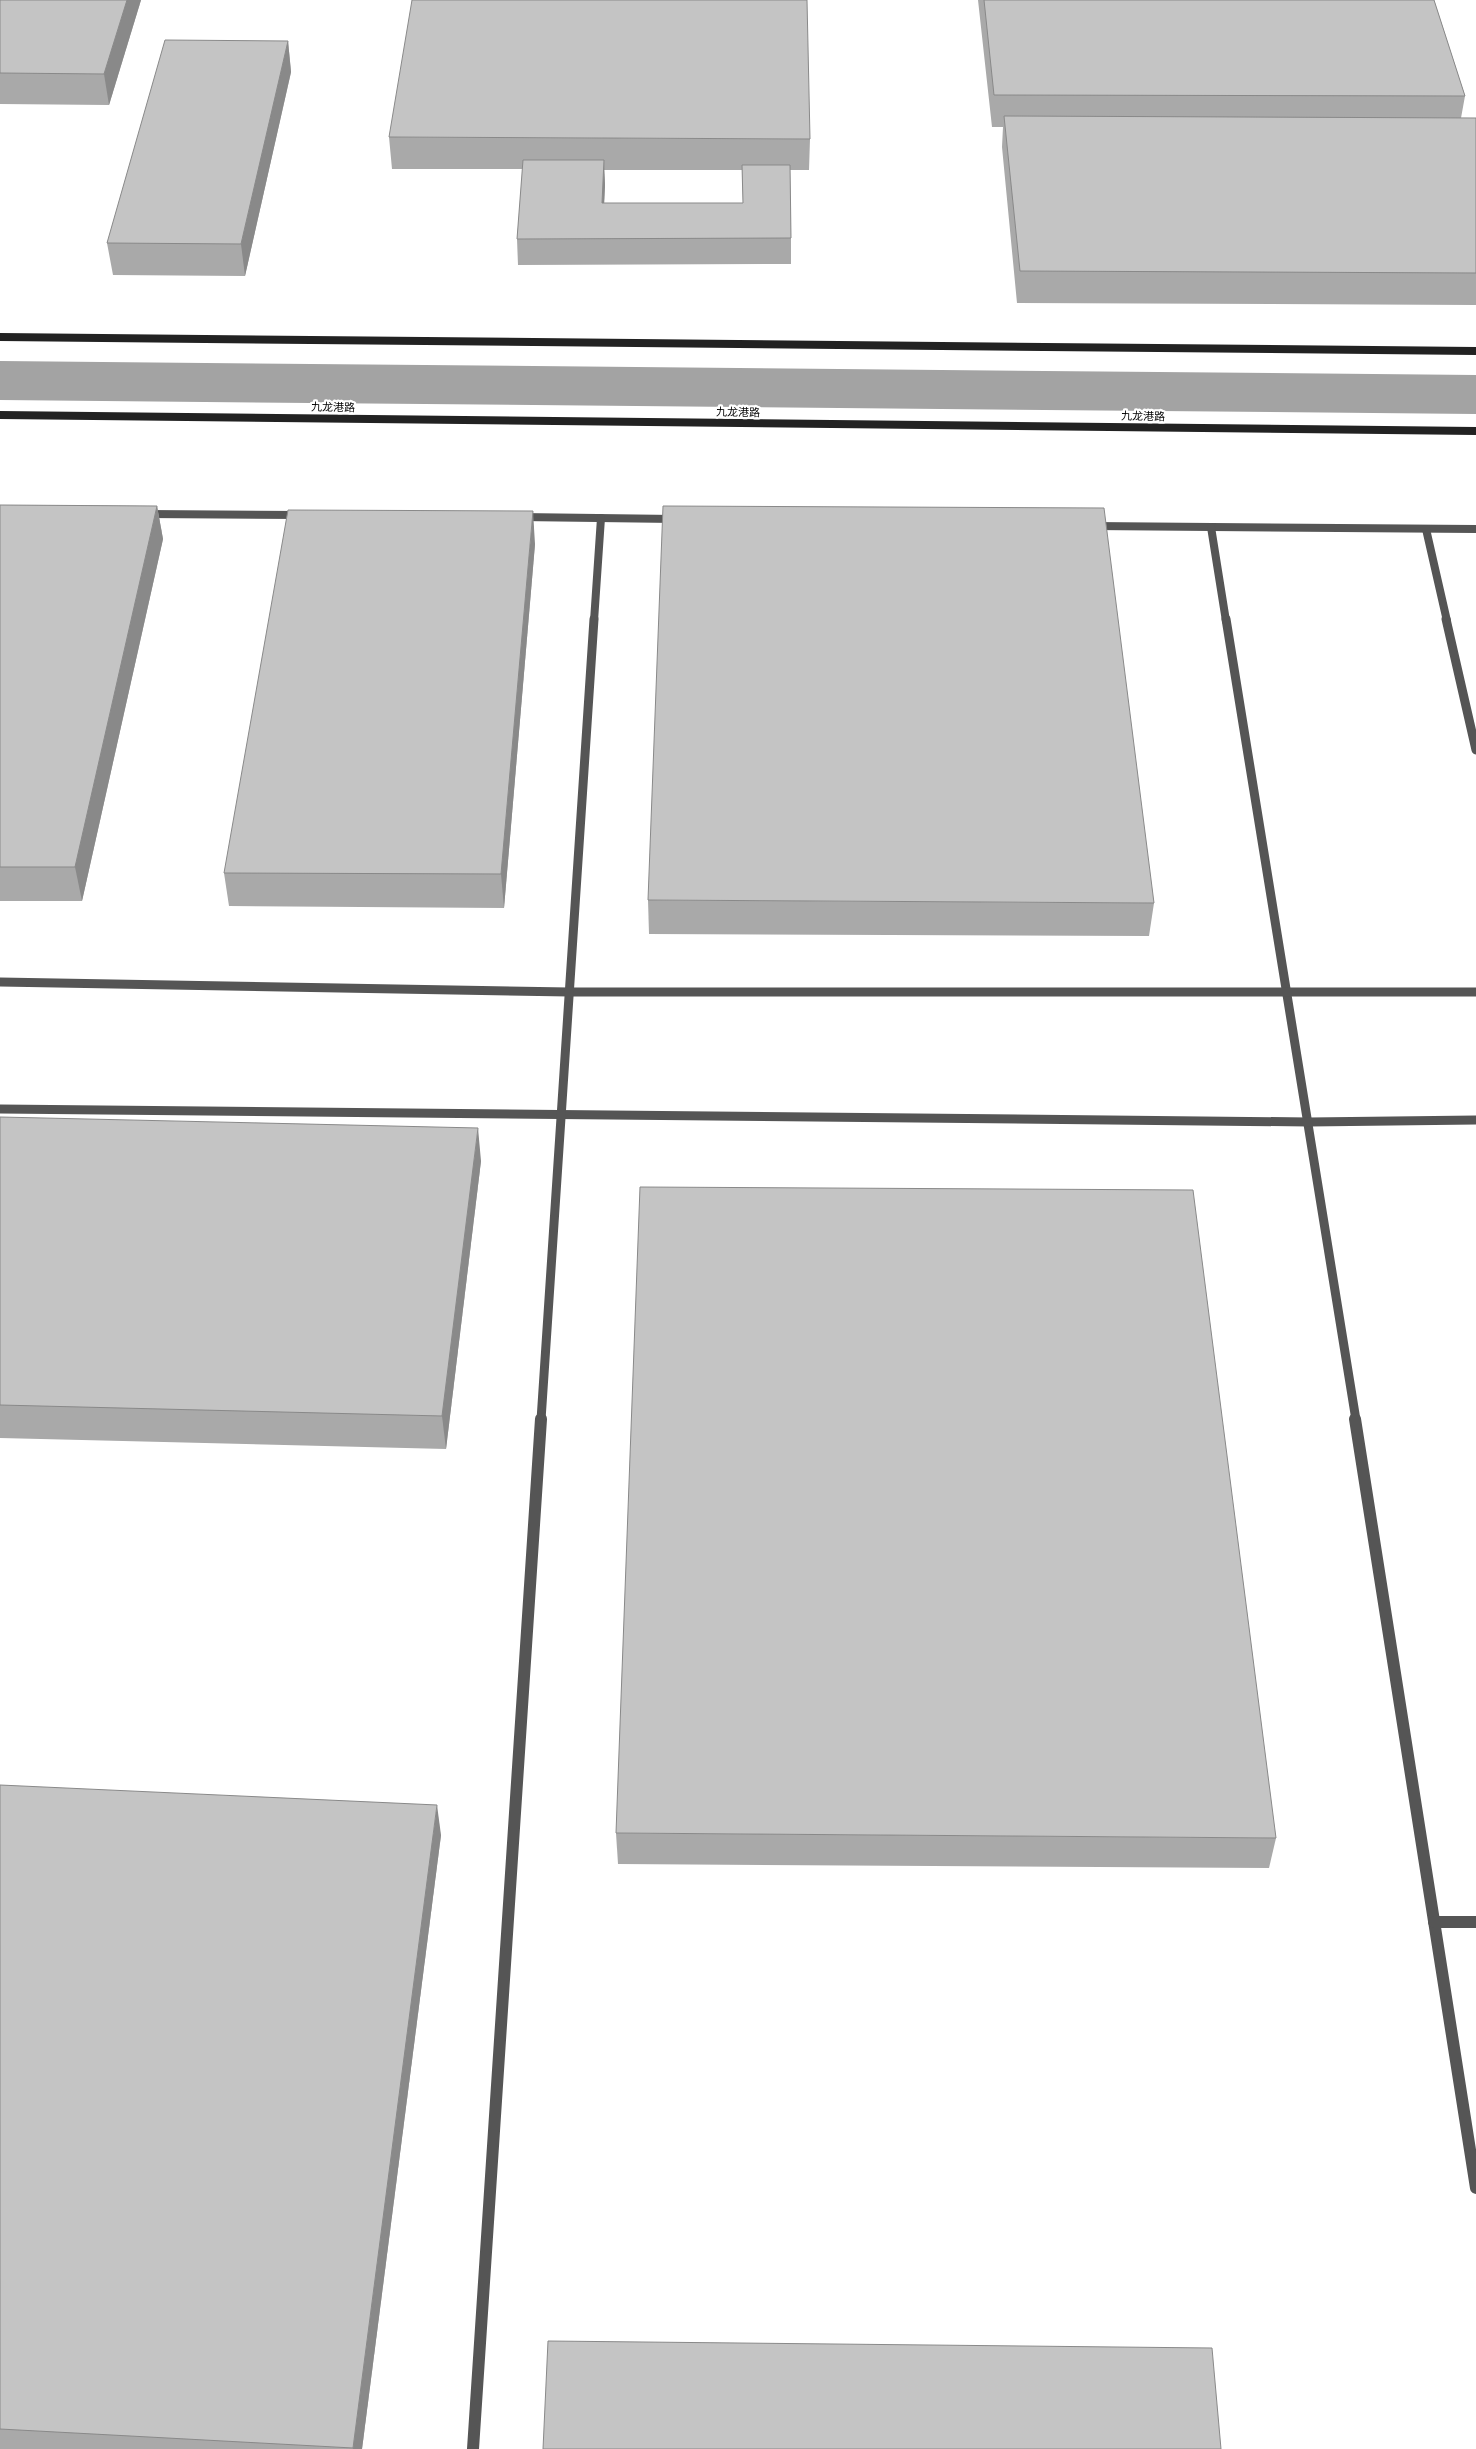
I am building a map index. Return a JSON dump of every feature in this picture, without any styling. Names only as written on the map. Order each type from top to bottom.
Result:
[{"type":"street","points":[[0,337],[1476,351]]},
{"type":"street","name":"九龙港路","points":[[0,415],[1476,431]]},
{"type":"lane","points":[[138,514],[305,515]]},
{"type":"lane","points":[[512,517],[680,520]]},
{"type":"lane","points":[[473,2449],[601,518]]},
{"type":"lane","points":[[1084,526],[1476,530]]},
{"type":"lane","points":[[1211,527],[1309,1122],[1476,2188]]},
{"type":"lane","points":[[1426,529],[1476,750]]},
{"type":"lane","points":[[0,982],[569,992],[1476,992]]},
{"type":"lane","points":[[0,1109],[561,1113],[1309,1122],[1476,1120]]},
{"type":"lane","points":[[1434,1922],[1476,1922]]},
{"type":"shaded area","points":[[0,361],[1476,375],[1476,414],[0,400]]},
{"type":"building","points":[[0,0],[127,0],[104,74],[0,73]]},
{"type":"building","points":[[412,0],[807,0],[810,139],[389,137]]},
{"type":"building","points":[[984,0],[1434,0],[1465,96],[994,95]]},
{"type":"building","points":[[165,40],[288,41],[241,244],[107,243]]},
{"type":"building","points":[[1004,116],[1476,118],[1476,273],[1020,271]]},
{"type":"building","points":[[523,160],[604,160],[602,203],[743,203],[742,165],[790,165],[791,238],[517,239]]},
{"type":"building","points":[[0,505],[157,506],[75,867],[0,867]]},
{"type":"building","points":[[663,506],[1104,508],[1154,903],[648,900]]},
{"type":"building","points":[[288,510],[533,511],[501,874],[224,873]]},
{"type":"building","points":[[0,1117],[478,1128],[442,1416],[0,1405]]},
{"type":"building","points":[[640,1187],[1193,1190],[1276,1838],[616,1833]]},
{"type":"building","points":[[0,1785],[437,1805],[353,2448],[0,2429]]},
{"type":"building","points":[[548,2341],[1212,2348],[1221,2449],[543,2449]]}]
